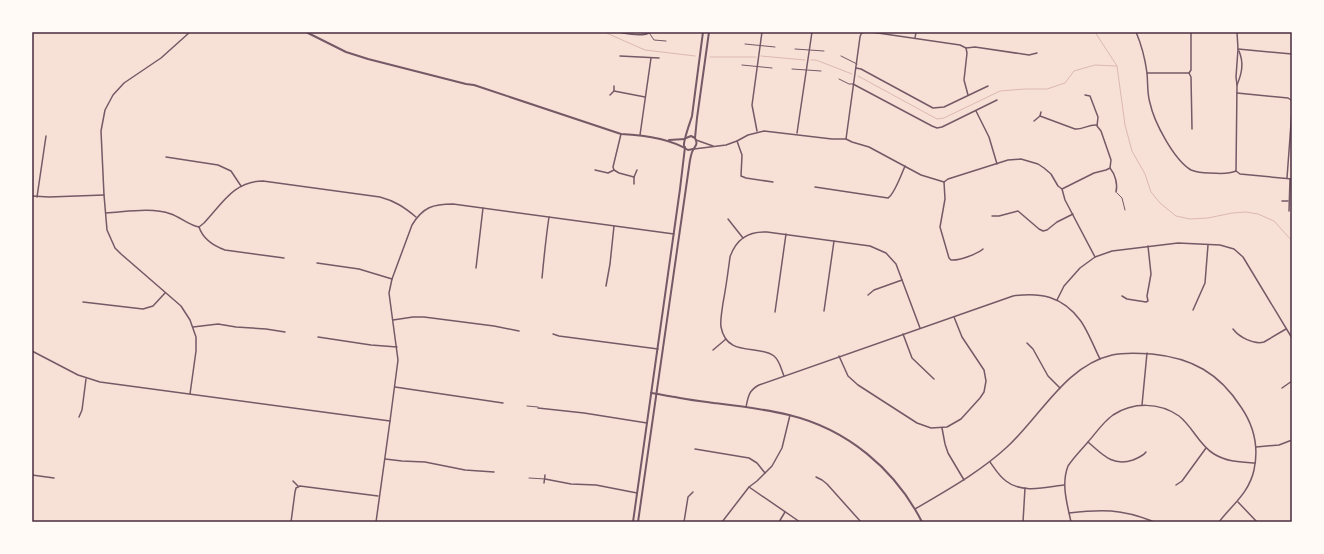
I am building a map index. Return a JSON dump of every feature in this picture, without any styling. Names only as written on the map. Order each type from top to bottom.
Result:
[{"type":"street","points":[[190,32],[161,58],[124,84],[113,95],[105,110],[101,131],[107,230],[115,248],[181,306],[186,313],[196,337],[196,351],[190,394]]},
{"type":"street","points":[[306,32],[346,52],[368,60],[474,85],[621,134],[668,140],[685,147],[688,150],[737,141],[757,132],[771,131],[832,140],[846,139],[869,147],[921,175],[944,182]]},
{"type":"street","points":[[618,32],[646,35],[651,33]]},
{"type":"street","points":[[633,522],[674,234],[685,147],[684,142],[692,116],[703,32]]},
{"type":"street","points":[[638,522],[690,160],[693,149],[697,145],[696,118],[708,32]]},
{"type":"street","points":[[757,132],[752,105],[762,32]]},
{"type":"street","points":[[797,134],[812,32]]},
{"type":"street","points":[[846,139],[860,37],[864,32]]},
{"type":"street","points":[[871,32],[960,45],[966,48],[975,47],[1029,55],[1037,53]]},
{"type":"street","points":[[915,38],[916,32]]},
{"type":"street","points":[[1136,32],[1142,46],[1147,73],[1149,102],[1172,151],[1178,159],[1191,170],[1224,174],[1231,174],[1236,171]]},
{"type":"street","points":[[1191,32],[1191,67],[1189,72],[1191,77],[1192,129]]},
{"type":"street","points":[[1236,171],[1237,32]]},
{"type":"street","points":[[966,48],[967,53],[964,80],[968,96]]},
{"type":"street","points":[[1238,49],[1292,54]]},
{"type":"street","points":[[1237,85],[1242,71],[1242,59],[1238,49]]},
{"type":"street","points":[[620,56],[659,58]]},
{"type":"street","points":[[640,136],[651,58]]},
{"type":"street","points":[[856,68],[862,69],[933,108],[944,107],[988,86]]},
{"type":"street","points":[[1147,73],[1189,72]]},
{"type":"street","points":[[853,84],[934,127],[942,127],[997,100]]},
{"type":"street","points":[[610,95],[614,91],[614,86]]},
{"type":"street","points":[[614,91],[646,97]]},
{"type":"street","points":[[1237,93],[1288,98],[1292,100]]},
{"type":"street","points":[[1085,95],[1090,96],[1098,117],[1097,126],[1101,131],[1111,160],[1110,168],[1115,175],[1116,192]]},
{"type":"street","points":[[1287,178],[1292,110]]},
{"type":"street","points":[[976,111],[989,137],[997,164]]},
{"type":"street","points":[[1034,121],[1040,116],[1041,112]]},
{"type":"street","points":[[1040,116],[1080,130],[1093,125],[1097,126]]},
{"type":"street","points":[[614,170],[613,167],[621,134]]},
{"type":"street","points":[[38,197],[46,136]]},
{"type":"street","points":[[668,140],[691,136],[715,146]]},
{"type":"street","points":[[737,141],[742,155],[741,176]]},
{"type":"street","points":[[166,157],[218,164],[231,171],[241,186]]},
{"type":"street","points":[[944,182],[948,179],[1016,159],[1032,161],[1051,174],[1058,186],[1062,189],[1063,195],[1095,257]]},
{"type":"street","points":[[815,187],[888,198],[893,195],[905,166]]},
{"type":"street","points":[[1062,189],[1094,173],[1110,168]]},
{"type":"street","points":[[595,170],[608,173],[614,170]]},
{"type":"street","points":[[614,170],[634,177]]},
{"type":"street","points":[[634,184],[636,170]]},
{"type":"street","points":[[1236,171],[1240,174],[1291,179],[1289,211]]},
{"type":"street","points":[[737,179],[741,176]]},
{"type":"street","points":[[741,176],[773,182]]},
{"type":"street","points":[[106,213],[149,211],[164,212],[184,220],[193,226],[199,227],[230,195],[241,186],[254,181],[263,181],[392,200],[416,217]]},
{"type":"street","points":[[944,182],[945,199],[940,227],[949,258],[951,260],[957,260],[978,253],[983,249]]},
{"type":"street","points":[[32,196],[49,197],[104,195]]},
{"type":"street","points":[[1282,201],[1289,201]]},
{"type":"street","points":[[376,522],[398,360],[389,297],[392,279],[412,225],[416,217],[425,208],[439,204],[453,204],[680,234]]},
{"type":"street","points":[[476,268],[483,208]]},
{"type":"street","points":[[992,216],[999,216],[1018,211],[1041,230],[1045,231],[1057,222],[1073,214]]},
{"type":"street","points":[[542,278],[549,217]]},
{"type":"street","points":[[728,219],[743,238]]},
{"type":"street","points":[[606,286],[614,226]]},
{"type":"street","points":[[199,227],[204,237],[218,248],[284,258]]},
{"type":"street","points":[[784,376],[779,362],[774,356],[739,348],[733,345],[726,339],[721,326],[730,257],[733,249],[743,238],[748,235],[760,232],[786,234],[870,246],[881,250],[886,253],[896,264],[920,328]]},
{"type":"street","points":[[775,312],[786,234]]},
{"type":"street","points":[[824,310],[834,241]]},
{"type":"street","points":[[1057,300],[1064,286],[1080,268],[1095,257],[1112,251],[1178,243],[1226,246],[1238,252],[1243,257],[1292,338]]},
{"type":"street","points":[[1193,310],[1205,283],[1208,245]]},
{"type":"street","points":[[1122,296],[1127,299],[1148,301],[1147,296],[1151,274],[1148,246]]},
{"type":"street","points":[[317,263],[366,270],[392,279]]},
{"type":"street","points":[[868,295],[874,290],[903,280]]},
{"type":"street","points":[[83,302],[143,310],[153,306],[165,293]]},
{"type":"street","points":[[746,407],[749,394],[754,387],[954,316],[1013,296],[1027,294],[1046,296],[1057,300],[1070,310],[1080,320],[1100,359]]},
{"type":"street","points":[[839,356],[848,376],[858,385],[917,423],[930,428],[942,428],[961,419],[984,392],[986,381],[984,370],[962,337],[954,316]]},
{"type":"street","points":[[392,320],[424,317],[494,326],[518,331]]},
{"type":"street","points":[[193,327],[218,324],[286,332]]},
{"type":"street","points":[[1233,329],[1253,342],[1260,343],[1286,329]]},
{"type":"street","points":[[553,334],[658,348]]},
{"type":"street","points":[[903,334],[912,358],[934,379]]},
{"type":"street","points":[[318,337],[371,345],[397,347]]},
{"type":"street","points":[[713,350],[726,339]]},
{"type":"street","points":[[1027,343],[1033,348],[1048,376],[1060,388]]},
{"type":"street","points":[[32,351],[74,373],[100,382],[390,421]]},
{"type":"street","points":[[915,509],[964,480],[990,462],[1024,430],[1071,376],[1100,359],[1112,355],[1124,353],[1147,353],[1171,356],[1184,360],[1197,365],[1218,379],[1226,386],[1237,401],[1252,426],[1256,447],[1252,478],[1238,502],[1219,522]]},
{"type":"street","points":[[1142,405],[1147,353]]},
{"type":"street","points":[[79,416],[82,410],[86,378]]},
{"type":"street","points":[[1282,388],[1292,381]]},
{"type":"street","points":[[395,387],[503,403]]},
{"type":"street","points":[[651,393],[790,415],[828,429],[856,445],[885,470],[915,509],[922,522]]},
{"type":"street","points":[[1071,522],[1064,484],[1068,466],[1105,421],[1113,415],[1129,408],[1142,405],[1163,408],[1187,423],[1206,448],[1212,453],[1226,460],[1255,463]]},
{"type":"street","points":[[538,408],[584,413],[647,423]]},
{"type":"street","points":[[648,414],[653,415]]},
{"type":"street","points":[[722,522],[749,487],[772,466],[782,448],[790,415]]},
{"type":"street","points":[[942,428],[948,453],[964,480]]},
{"type":"street","points":[[1256,447],[1279,445],[1292,440]]},
{"type":"street","points":[[1088,442],[1108,459],[1117,462],[1126,462],[1141,457],[1146,452]]},
{"type":"street","points":[[1176,486],[1182,481],[1206,448]]},
{"type":"street","points":[[695,449],[749,458],[757,463],[765,473]]},
{"type":"street","points":[[385,459],[425,462],[465,470],[494,472]]},
{"type":"street","points":[[990,462],[1005,481],[1014,486],[1025,488],[1064,484]]},
{"type":"street","points":[[32,475],[54,478]]},
{"type":"street","points":[[544,483],[545,475]]},
{"type":"street","points":[[816,477],[827,484],[860,522]]},
{"type":"street","points":[[545,479],[571,484],[596,485],[637,493]]},
{"type":"street","points":[[293,481],[298,486],[379,496]]},
{"type":"street","points":[[291,522],[295,492],[298,486]]},
{"type":"street","points":[[749,487],[800,522]]},
{"type":"street","points":[[1023,522],[1025,488]]},
{"type":"street","points":[[684,522],[688,497],[693,492]]},
{"type":"street","points":[[1238,502],[1257,522]]},
{"type":"street","points":[[1069,513],[1108,510],[1134,515],[1152,521]]},
{"type":"street","points":[[779,522],[785,512]]},
{"type":"lane","points":[[651,33],[654,40],[666,41]]},
{"type":"lane","points":[[745,44],[775,47]]},
{"type":"lane","points":[[794,48],[824,51]]},
{"type":"lane","points":[[841,56],[857,64]]},
{"type":"lane","points":[[742,65],[772,68]]},
{"type":"lane","points":[[792,69],[821,71]]},
{"type":"lane","points":[[839,79],[849,84],[853,84]]},
{"type":"lane","points":[[1116,192],[1122,198],[1125,210]]},
{"type":"lane","points":[[526,406],[538,408]]},
{"type":"lane","points":[[529,478],[545,479]]},
{"type":"waterway","points":[[604,32],[645,50],[695,56]]},
{"type":"waterway","points":[[1095,32],[1117,66],[1125,125],[1132,151],[1145,174],[1151,192],[1160,203],[1176,216],[1190,219],[1208,218],[1232,213],[1246,212],[1258,214],[1274,221],[1292,241]]},
{"type":"waterway","points":[[761,56],[805,60]]},
{"type":"waterway","points":[[710,57],[756,57]]},
{"type":"waterway","points":[[811,60],[816,60],[852,74]]},
{"type":"waterway","points":[[858,76],[937,119],[944,118],[1000,91],[1047,89],[1065,83],[1074,71],[1095,65],[1116,66]]}]
